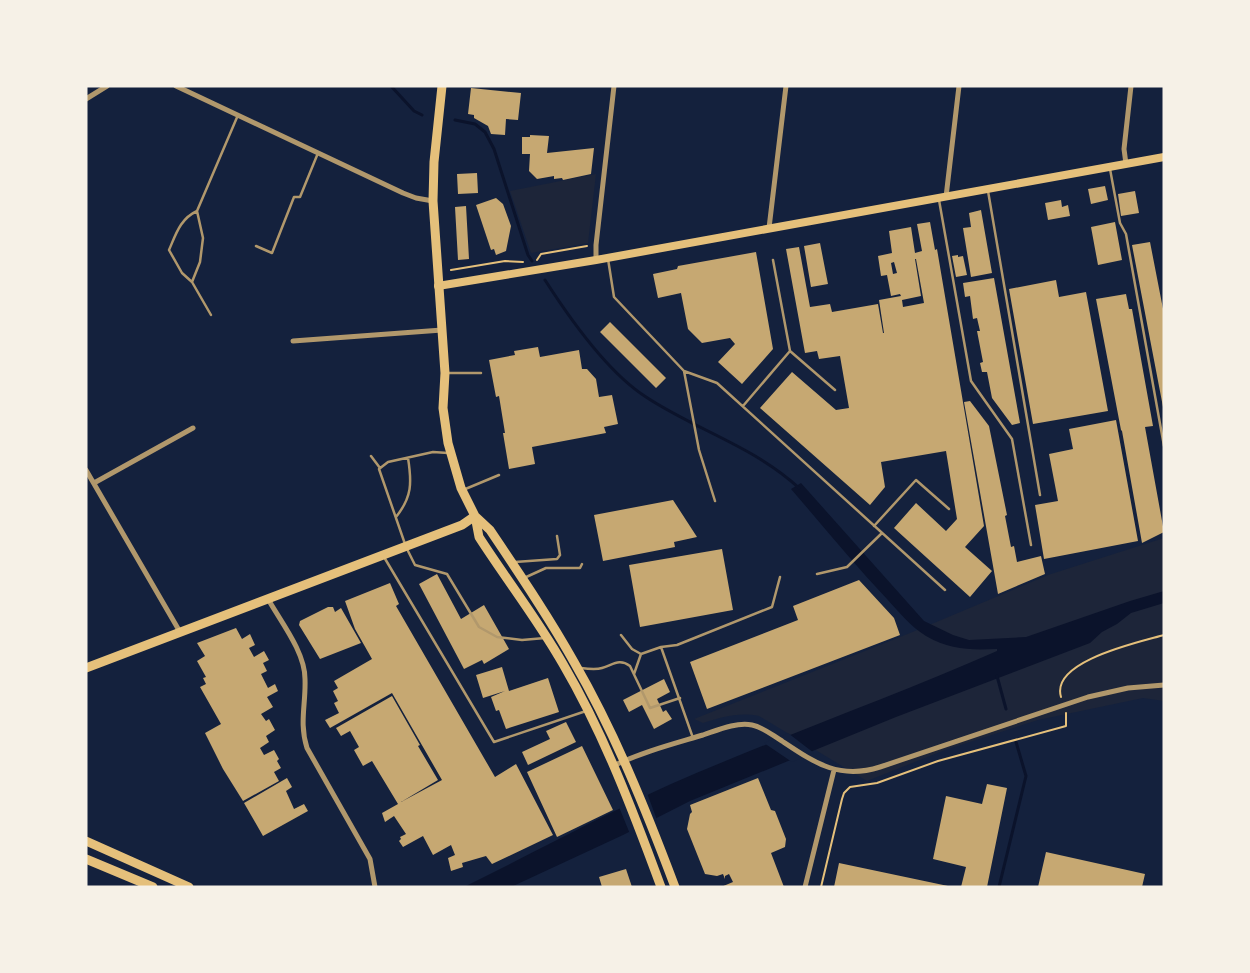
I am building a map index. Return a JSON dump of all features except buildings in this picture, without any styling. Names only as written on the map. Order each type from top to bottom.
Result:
[{"type":"highway","points":[[442,86],[432,201],[445,372],[443,408],[451,453],[462,490],[475,516],[479,537],[547,638],[574,683],[613,766],[661,887]]},
{"type":"highway","points":[[86,668],[383,555],[462,524],[475,516]]},
{"type":"highway","points":[[475,516],[490,530],[577,667],[640,795],[675,887]]},
{"type":"highway","points":[[86,841],[189,887]]},
{"type":"highway","points":[[86,858],[153,887]]},
{"type":"main road","points":[[438,286],[608,258],[1164,157]]},
{"type":"street","points":[[86,99],[107,86]]},
{"type":"street","points":[[596,260],[595,248],[614,86]]},
{"type":"street","points":[[769,228],[786,86]]},
{"type":"street","points":[[942,197],[960,86]]},
{"type":"street","points":[[1126,164],[1124,149],[1131,86]]},
{"type":"street","points":[[178,87],[403,194],[432,201]]},
{"type":"street","points":[[293,341],[442,330]]},
{"type":"street","points":[[94,483],[193,428]]},
{"type":"street","points":[[86,470],[180,632]]},
{"type":"street","points":[[268,599],[301,657],[304,668],[306,679],[302,722],[303,736],[307,748],[370,859],[375,887]]},
{"type":"street","points":[[613,766],[624,760],[740,725],[752,726],[766,731],[824,767],[854,772],[873,769],[1108,692],[1164,685]]},
{"type":"street","points":[[805,887],[834,770]]},
{"type":"lane","points":[[192,282],[200,262],[203,238],[197,212],[238,115]]},
{"type":"lane","points":[[256,246],[272,252],[294,197],[300,197],[318,153]]},
{"type":"lane","points":[[1109,167],[1120,223],[1126,234],[1164,446]]},
{"type":"lane","points":[[987,188],[1040,495]]},
{"type":"lane","points":[[942,197],[971,381],[1012,439],[1031,545]]},
{"type":"lane","points":[[197,212],[188,216],[178,228],[169,250],[182,274],[192,282],[210,315]]},
{"type":"lane","points":[[608,258],[614,297],[684,371],[717,383],[945,590]]},
{"type":"lane","points":[[773,260],[790,351],[835,390]]},
{"type":"lane","points":[[742,406],[790,351]]},
{"type":"lane","points":[[684,371],[699,450],[715,501]]},
{"type":"lane","points":[[445,372],[481,373]]},
{"type":"lane","points":[[380,468],[388,462],[432,452],[451,453]]},
{"type":"lane","points":[[371,456],[380,468],[406,546],[415,565],[447,574],[479,627],[497,637],[522,640],[547,638]]},
{"type":"lane","points":[[396,517],[406,505],[411,485],[408,458]]},
{"type":"lane","points":[[462,490],[499,475]]},
{"type":"lane","points":[[874,526],[916,480],[950,509]]},
{"type":"lane","points":[[817,574],[847,567],[882,533]]},
{"type":"lane","points":[[512,563],[557,559],[560,556],[557,536]]},
{"type":"lane","points":[[383,555],[494,742],[587,711]]},
{"type":"lane","points":[[522,579],[546,568],[580,568],[582,564]]},
{"type":"lane","points":[[621,635],[632,649],[641,654],[661,647],[677,645],[772,607],[780,577]]},
{"type":"lane","points":[[661,647],[693,738]]},
{"type":"lane","points":[[634,675],[641,654]]},
{"type":"lane","points":[[577,667],[588,669],[602,668],[620,662],[630,666],[650,708],[680,698]]},
{"type":"path","points":[[533,261],[539,260],[541,254],[587,246]]},
{"type":"path","points":[[451,270],[505,261],[527,263]]},
{"type":"path","points":[[820,887],[840,806],[847,789],[854,786],[877,783],[944,759],[1066,726],[1066,714],[1060,693],[1061,683],[1071,670],[1093,658],[1124,646],[1164,635]]},
{"type":"shaded area","points":[[596,174],[588,243],[531,253],[510,191]]},
{"type":"shaded area","points":[[801,483],[924,621],[953,635],[969,640],[1026,637],[1164,591],[1164,603],[1131,613],[1117,624],[1102,632],[1090,643],[896,717],[690,801],[623,835],[511,887],[464,887],[671,784],[997,651],[997,649],[952,647],[935,641],[915,628],[863,572],[791,489]]},
{"type":"shaded area","points":[[1164,538],[1164,701],[1143,698],[1038,720],[945,750],[867,781],[759,716],[737,715],[703,723],[694,719],[915,631],[1048,575]]},
{"type":"pier","points":[[788,733],[814,753],[792,762],[764,743]]},
{"type":"pier","points":[[647,793],[657,820],[630,834],[619,807]]},
{"type":"waterway","points":[[391,86],[414,111],[422,115]]},
{"type":"waterway","points":[[455,120],[475,124],[485,132],[494,149],[528,255],[532,261]]},
{"type":"waterway","points":[[545,280],[590,344],[617,374],[631,386],[665,409],[764,461],[799,488]]},
{"type":"waterway","points":[[997,676],[1006,709]]},
{"type":"waterway","points":[[999,887],[1026,776],[1016,742]]}]
